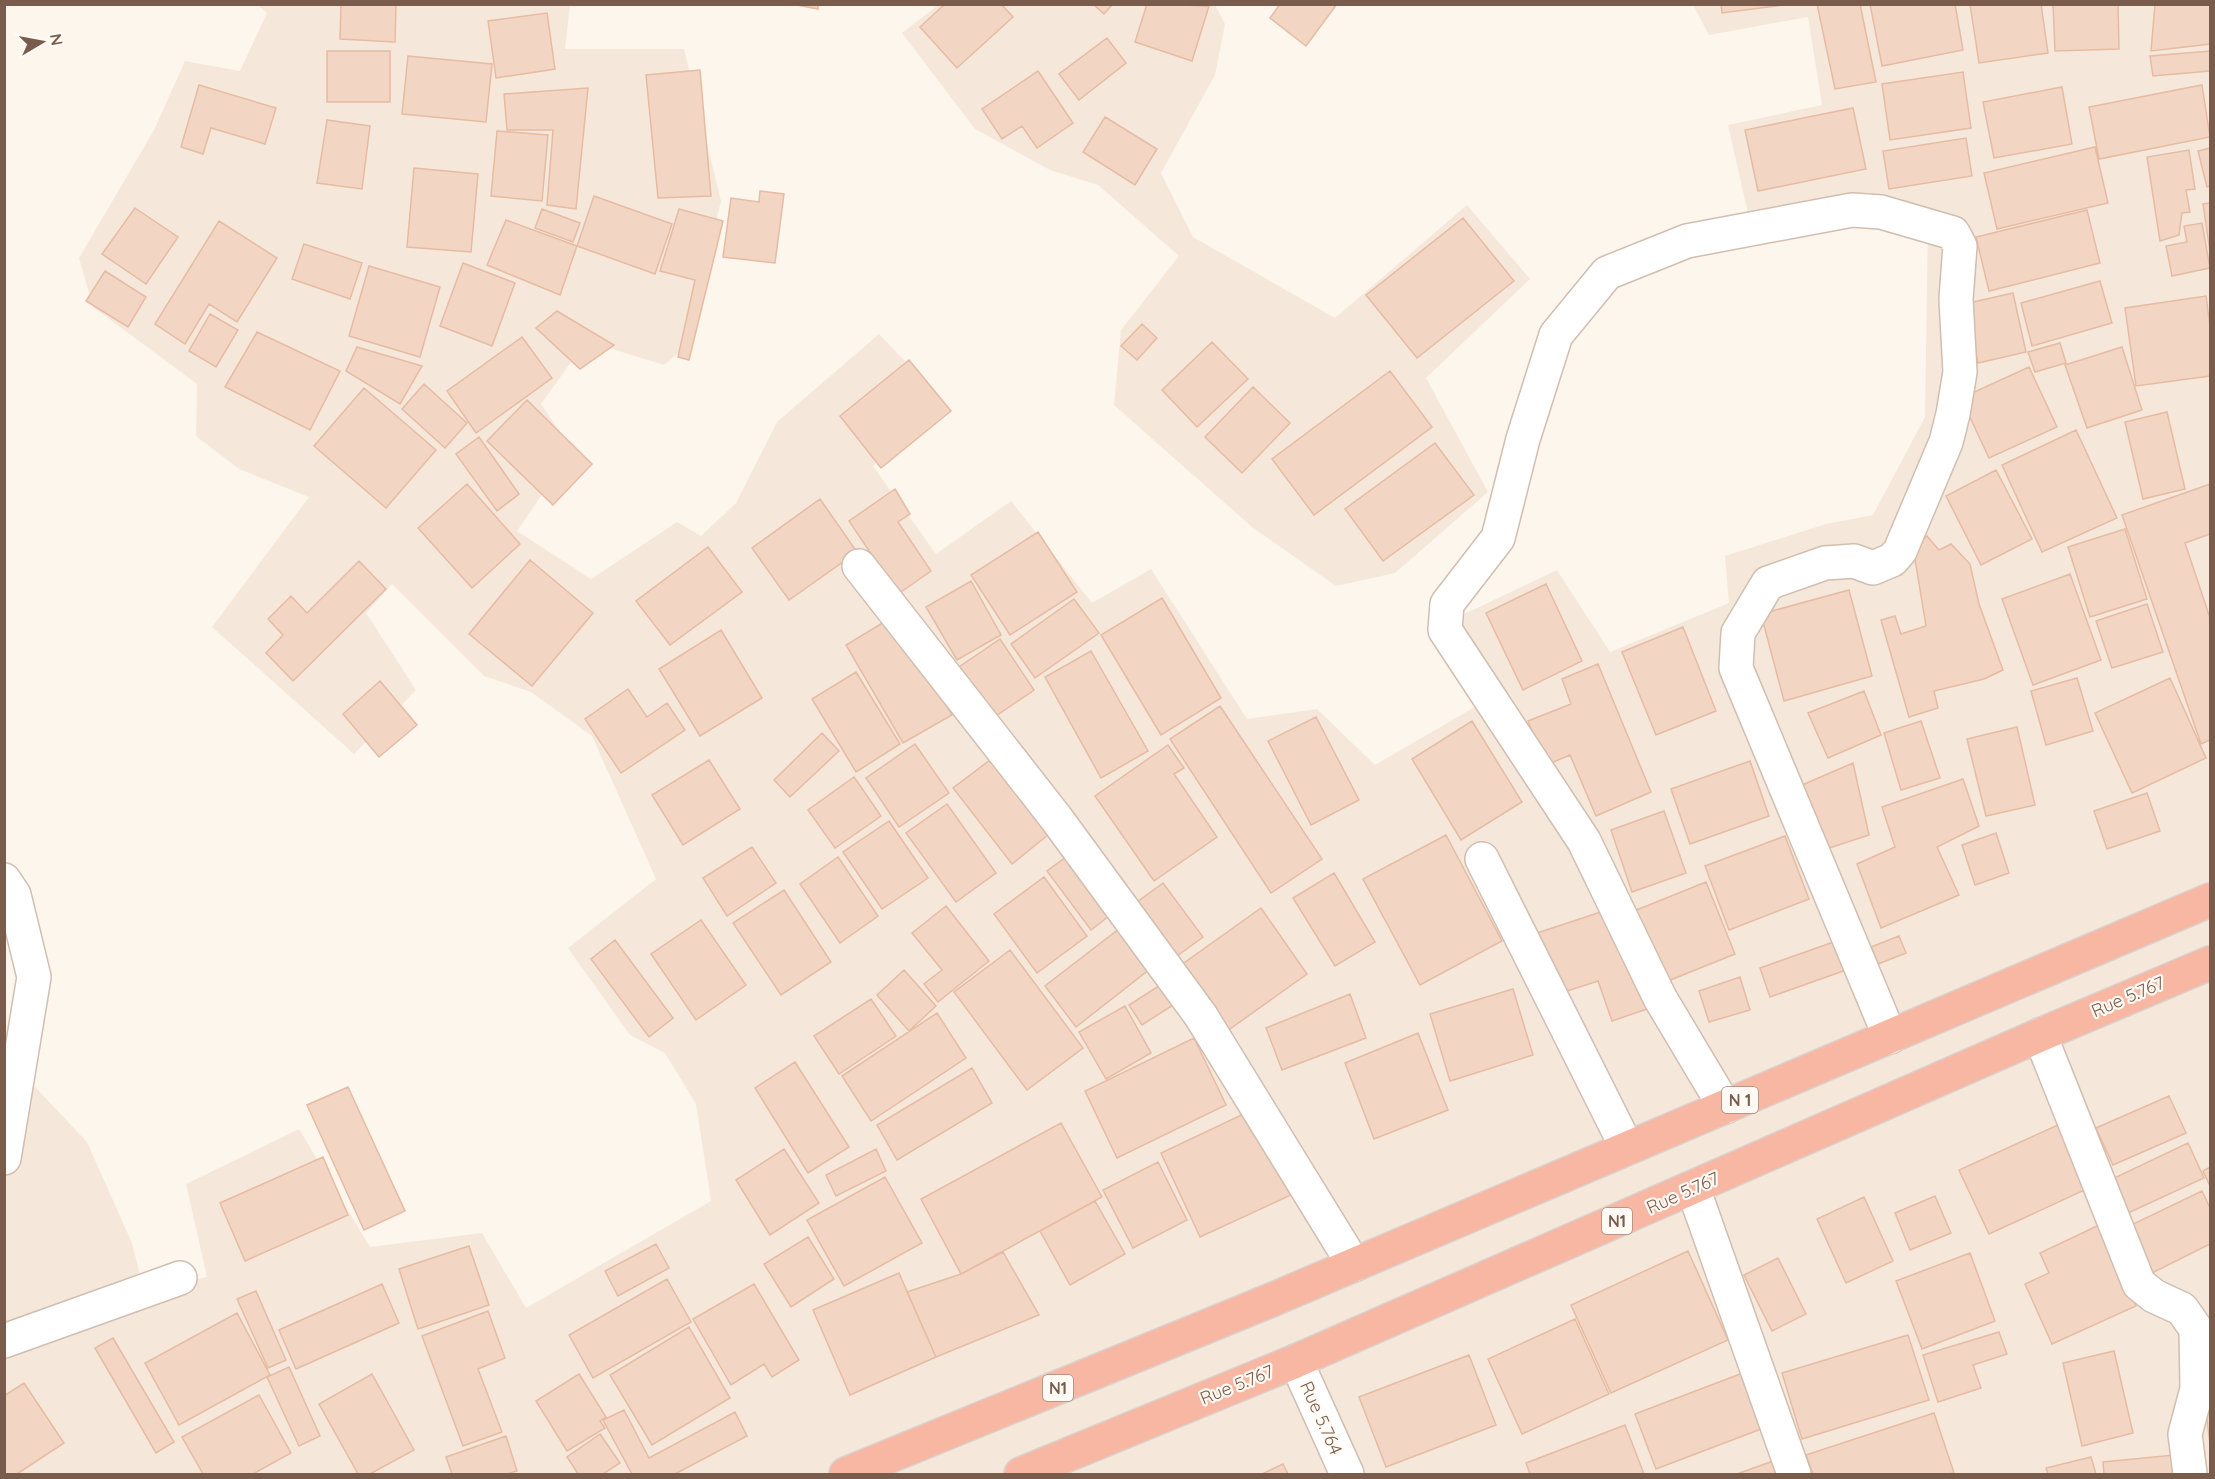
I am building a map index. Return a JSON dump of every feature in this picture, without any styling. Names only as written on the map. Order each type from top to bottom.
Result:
[{"type":"highway","name":"N 1","points":[[1269,1301],[2211,900]]},
{"type":"highway","name":"Rue 5.767","points":[[1021,1474],[1296,1361],[2040,1035],[2211,963]]},
{"type":"highway","name":"N1","points":[[846,1474],[1269,1301]]},
{"type":"street","points":[[1725,1107],[1660,998],[1584,842],[1445,630],[1447,604],[1498,538],[1523,439],[1557,334],[1607,273],[1687,241],[1852,210],[1881,212],[1953,233],[1960,246],[1956,299],[1960,372],[1946,442],[1900,551],[1892,560],[1873,568],[1854,561],[1825,564],[1768,583],[1738,633],[1736,668],[1890,1037]]},
{"type":"street","points":[[859,566],[1056,818],[1201,1016],[1354,1264]]},
{"type":"street","points":[[1482,859],[1627,1148]]},
{"type":"street","points":[[4,880],[14,895],[34,977],[4,1158]]},
{"type":"street","points":[[2040,1035],[2139,1284],[2154,1296],[2182,1309],[2196,1329],[2197,1389],[2185,1434],[2190,1474]]},
{"type":"street","points":[[1694,1188],[1794,1474]]},
{"type":"street","points":[[4,1341],[180,1278]]},
{"type":"street","name":"Rue 5.764","points":[[1296,1361],[1347,1474]]},
{"type":"shaded area","points":[[258,5],[570,5],[565,49],[684,49],[721,201],[686,347],[664,365],[586,341],[541,404],[572,450],[517,531],[591,579],[677,522],[701,536],[736,503],[777,422],[879,334],[941,399],[873,466],[936,554],[1011,501],[1092,603],[1151,569],[1247,719],[1317,709],[1375,765],[1487,700],[1460,616],[1557,570],[1610,652],[1729,603],[1725,556],[1826,524],[1873,515],[1925,417],[1928,218],[1749,218],[1728,125],[1822,105],[1808,17],[1709,35],[1693,5],[2210,5],[2210,1474],[5,1474],[4,1054],[87,1142],[132,1243],[144,1291],[207,1277],[186,1184],[299,1129],[370,1247],[482,1233],[526,1308],[711,1201],[696,1104],[665,1053],[630,1035],[568,948],[656,879],[592,736],[531,692],[484,676],[392,584],[366,613],[416,690],[354,754],[212,627],[309,497],[239,469],[196,436],[197,384],[93,307],[79,258],[154,130],[185,61],[240,71],[267,13]]},
{"type":"shaded area","points":[[938,5],[1215,5],[1225,24],[1215,75],[1161,173],[1193,237],[1335,318],[1467,205],[1530,279],[1426,378],[1488,492],[1395,573],[1336,586],[1252,527],[1114,405],[1121,330],[1179,256],[1098,185],[1050,170],[975,129],[902,33]]},
{"type":"building","points":[[341,4],[396,4],[395,42],[340,39]]},
{"type":"building","points":[[792,4],[818,4],[818,9]]},
{"type":"building","points":[[945,4],[1001,4],[1013,17],[957,68],[920,27]]},
{"type":"building","points":[[1093,4],[1113,4],[1104,14]]},
{"type":"building","points":[[1147,4],[1209,6],[1192,61],[1135,42]]},
{"type":"building","points":[[1280,4],[1337,4],[1306,46],[1270,18]]},
{"type":"building","points":[[1721,4],[1791,4],[1722,13]]},
{"type":"building","points":[[1817,4],[1860,4],[1876,82],[1835,89]]},
{"type":"building","points":[[1870,4],[1955,4],[1963,50],[1882,66]]},
{"type":"building","points":[[1970,4],[2041,4],[2048,53],[1979,63]]},
{"type":"building","points":[[2053,4],[2118,4],[2119,49],[2055,51]]},
{"type":"building","points":[[2155,4],[2210,4],[2210,44],[2151,51]]},
{"type":"building","points":[[547,13],[555,69],[496,78],[488,21]]},
{"type":"building","points":[[1107,38],[1126,63],[1079,100],[1059,74]]},
{"type":"building","points":[[327,51],[390,51],[390,102],[327,102]]},
{"type":"building","points":[[2210,51],[2210,71],[2153,76],[2150,56]]},
{"type":"building","points":[[408,56],[492,64],[486,122],[402,114]]},
{"type":"building","points":[[700,70],[711,196],[658,198],[646,75]]},
{"type":"building","points":[[1038,71],[1073,123],[1037,148],[1022,126],[1002,139],[982,109]]},
{"type":"building","points":[[1963,72],[1971,128],[1890,140],[1882,84]]},
{"type":"building","points":[[199,85],[276,108],[265,144],[211,128],[203,154],[181,147]]},
{"type":"building","points":[[2202,85],[2210,137],[2099,159],[2089,107]]},
{"type":"building","points":[[2062,87],[2072,144],[1994,158],[1983,102]]},
{"type":"building","points":[[588,88],[576,209],[547,205],[553,130],[507,130],[504,94]]},
{"type":"building","points":[[1853,108],[1866,169],[1758,191],[1745,130]]},
{"type":"building","points":[[1105,117],[1157,149],[1135,185],[1083,152]]},
{"type":"building","points":[[327,120],[370,126],[362,189],[317,183]]},
{"type":"building","points":[[497,131],[548,135],[542,201],[491,196]]},
{"type":"building","points":[[1966,138],[1972,176],[1889,189],[1883,151]]},
{"type":"building","points":[[2095,147],[2108,203],[1997,229],[1984,173]]},
{"type":"building","points":[[2210,148],[2210,186],[2207,187],[2198,151]]},
{"type":"building","points":[[2189,150],[2195,189],[2186,190],[2190,212],[2182,213],[2179,235],[2160,241],[2147,157]]},
{"type":"building","points":[[414,168],[478,174],[471,252],[407,247]]},
{"type":"building","points":[[760,191],[784,194],[775,263],[723,257],[731,198],[759,202]]},
{"type":"building","points":[[594,196],[672,224],[655,274],[577,246]]},
{"type":"building","points":[[2210,203],[2210,252],[2203,204]]},
{"type":"building","points":[[135,208],[178,237],[146,284],[102,254]]},
{"type":"building","points":[[542,209],[580,223],[573,242],[535,228]]},
{"type":"building","points":[[679,209],[723,221],[689,360],[678,357],[695,280],[660,271]]},
{"type":"building","points":[[2087,210],[2100,263],[1989,291],[1976,237]]},
{"type":"building","points":[[1463,218],[1514,281],[1417,358],[1366,295]]},
{"type":"building","points":[[506,220],[577,246],[560,295],[487,265]]},
{"type":"building","points":[[219,221],[277,258],[237,322],[209,304],[185,344],[155,324]]},
{"type":"building","points":[[2202,223],[2210,268],[2172,276],[2166,246],[2187,242],[2184,226]]},
{"type":"building","points":[[304,244],[362,263],[350,299],[292,279]]},
{"type":"building","points":[[463,263],[515,283],[492,346],[440,326]]},
{"type":"building","points":[[369,266],[440,287],[420,357],[349,336]]},
{"type":"building","points":[[105,271],[146,297],[128,327],[86,301]]},
{"type":"building","points":[[2100,281],[2112,323],[2032,346],[2021,303]]},
{"type":"building","points":[[2013,293],[2026,352],[1978,363],[1964,304]]},
{"type":"building","points":[[2206,296],[2210,326],[2210,376],[2136,386],[2125,308]]},
{"type":"building","points":[[557,311],[614,345],[580,369],[536,328]]},
{"type":"building","points":[[210,314],[238,330],[216,367],[189,351]]},
{"type":"building","points":[[1142,324],[1157,338],[1137,360],[1121,346]]},
{"type":"building","points":[[257,332],[340,371],[310,430],[225,387]]},
{"type":"building","points":[[522,337],[552,378],[476,433],[447,391]]},
{"type":"building","points":[[1212,342],[1248,379],[1197,427],[1162,390]]},
{"type":"building","points":[[2060,343],[2066,363],[2035,372],[2028,352]]},
{"type":"building","points":[[357,347],[422,366],[400,404],[346,371]]},
{"type":"building","points":[[2122,347],[2142,410],[2087,428],[2065,365]]},
{"type":"building","points":[[909,360],[951,411],[881,468],[840,416]]},
{"type":"building","points":[[2029,367],[2057,427],[1989,458],[1961,398]]},
{"type":"building","points":[[1390,371],[1432,427],[1314,515],[1272,459]]},
{"type":"building","points":[[424,384],[467,423],[445,448],[402,409]]},
{"type":"building","points":[[1253,387],[1290,423],[1242,473],[1205,437]]},
{"type":"building","points":[[364,388],[436,450],[386,508],[314,446]]},
{"type":"building","points":[[527,400],[592,464],[553,505],[487,441]]},
{"type":"building","points":[[2167,412],[2185,489],[2143,499],[2125,422]]},
{"type":"building","points":[[2076,430],[2117,518],[2042,552],[2002,465]]},
{"type":"building","points":[[479,437],[519,494],[497,511],[456,454]]},
{"type":"building","points":[[1435,443],[1474,495],[1383,561],[1345,509]]},
{"type":"building","points":[[1996,470],[2032,539],[1981,565],[1946,496]]},
{"type":"building","points":[[467,484],[520,544],[472,588],[418,528]]},
{"type":"building","points":[[2210,484],[2210,534],[2185,543],[2210,618],[2210,740],[2201,744],[2122,515]]},
{"type":"building","points":[[895,489],[910,514],[898,522],[931,571],[898,594],[849,521]]},
{"type":"building","points":[[820,499],[857,552],[789,600],[752,548]]},
{"type":"building","points":[[2125,529],[2147,599],[2090,617],[2068,547]]},
{"type":"building","points":[[1038,532],[1077,592],[1010,635],[971,575]]},
{"type":"building","points":[[1927,536],[1939,550],[1951,544],[1970,564],[1979,604],[2003,670],[1984,679],[1934,691],[1938,708],[1909,717],[1881,620],[1895,616],[1901,634],[1926,626],[1913,547]]},
{"type":"building","points":[[708,547],[742,592],[670,645],[636,601]]},
{"type":"building","points":[[530,560],[593,613],[532,686],[469,634]]},
{"type":"building","points":[[359,561],[386,589],[293,681],[266,653],[283,635],[268,619],[291,596],[307,613]]},
{"type":"building","points":[[2070,574],[2101,660],[2033,685],[2002,599]]},
{"type":"building","points":[[971,581],[1001,635],[957,660],[926,607]]},
{"type":"building","points":[[1546,584],[1582,661],[1523,690],[1486,613]]},
{"type":"building","points":[[1849,590],[1872,676],[1784,701],[1761,614]]},
{"type":"building","points":[[1162,598],[1221,698],[1161,735],[1101,635]]},
{"type":"building","points":[[1074,599],[1099,633],[1035,678],[1011,644]]},
{"type":"building","points":[[2147,604],[2163,652],[2112,668],[2096,621]]},
{"type":"building","points":[[894,616],[952,715],[903,743],[846,645]]},
{"type":"building","points":[[1683,627],[1716,711],[1656,735],[1622,652]]},
{"type":"building","points":[[721,630],[762,698],[700,736],[659,669]]},
{"type":"building","points":[[1000,639],[1034,690],[993,718],[959,667]]},
{"type":"building","points":[[1091,651],[1148,751],[1101,778],[1045,677]]},
{"type":"building","points":[[1598,664],[1651,792],[1596,816],[1570,755],[1546,765],[1528,721],[1571,704],[1562,679]]},
{"type":"building","points":[[856,672],[900,744],[856,772],[812,699]]},
{"type":"building","points":[[2077,678],[2093,731],[2046,745],[2031,691]]},
{"type":"building","points":[[2170,678],[2206,758],[2132,793],[2095,713]]},
{"type":"building","points":[[380,681],[417,725],[379,757],[343,714]]},
{"type":"building","points":[[628,689],[647,717],[667,703],[685,730],[621,773],[585,719]]},
{"type":"building","points":[[1864,691],[1881,735],[1828,758],[1808,713]]},
{"type":"building","points":[[1220,706],[1322,859],[1271,893],[1170,739]]},
{"type":"building","points":[[1316,717],[1359,800],[1311,825],[1268,741]]},
{"type":"building","points":[[1472,721],[1522,802],[1461,840],[1412,759]]},
{"type":"building","points":[[1921,721],[1940,778],[1901,790],[1884,733]]},
{"type":"building","points":[[2017,727],[2035,805],[1986,816],[1967,739]]},
{"type":"building","points":[[822,733],[839,751],[790,797],[774,780]]},
{"type":"building","points":[[915,744],[949,793],[899,827],[866,778]]},
{"type":"building","points":[[1168,745],[1184,768],[1174,774],[1217,837],[1154,881],[1095,796]]},
{"type":"building","points":[[709,760],[740,809],[683,845],[652,795]]},
{"type":"building","points":[[990,760],[1048,835],[1012,864],[953,788]]},
{"type":"building","points":[[1750,761],[1769,816],[1690,844],[1671,789]]},
{"type":"building","points":[[1853,763],[1869,835],[1823,850],[1802,785]]},
{"type":"building","points":[[854,777],[881,816],[835,848],[808,810]]},
{"type":"building","points":[[1963,779],[1979,826],[1937,847],[1959,895],[1881,928],[1857,864],[1895,847],[1882,807]]},
{"type":"building","points":[[2147,793],[2160,831],[2107,849],[2094,811]]},
{"type":"building","points":[[947,804],[996,873],[956,902],[906,833]]},
{"type":"building","points":[[1664,811],[1686,873],[1632,892],[1611,830]]},
{"type":"building","points":[[889,821],[928,878],[882,909],[843,852]]},
{"type":"building","points":[[1996,833],[2009,873],[1975,885],[1962,845]]},
{"type":"building","points":[[1446,835],[1502,941],[1420,985],[1363,879]]},
{"type":"building","points":[[1785,836],[1809,899],[1729,930],[1705,866]]},
{"type":"building","points":[[752,847],[776,883],[727,916],[703,878]]},
{"type":"building","points":[[1074,851],[1118,909],[1091,930],[1047,871]]},
{"type":"building","points":[[838,857],[878,916],[840,943],[800,884]]},
{"type":"building","points":[[1334,873],[1375,942],[1335,966],[1293,898]]},
{"type":"building","points":[[1044,877],[1087,936],[1037,973],[994,914]]},
{"type":"building","points":[[1706,882],[1735,954],[1663,983],[1634,911]]},
{"type":"building","points":[[1163,883],[1203,937],[1173,959],[1133,905]]},
{"type":"building","points":[[784,890],[831,962],[781,995],[733,923]]},
{"type":"building","points":[[946,906],[989,961],[938,1002],[924,984],[942,970],[912,933]]},
{"type":"building","points":[[1261,908],[1307,974],[1223,1034],[1177,968]]},
{"type":"building","points":[[1613,908],[1647,1009],[1612,1021],[1598,981],[1558,994],[1537,933]]},
{"type":"building","points":[[701,920],[746,985],[696,1020],[651,954]]},
{"type":"building","points":[[1124,925],[1155,965],[1076,1027],[1045,986]]},
{"type":"building","points":[[1899,936],[1906,953],[1878,964],[1871,947]]},
{"type":"building","points":[[615,940],[673,1018],[649,1037],[591,959]]},
{"type":"building","points":[[1839,940],[1849,969],[1770,997],[1760,968]]},
{"type":"building","points":[[1010,950],[1083,1048],[1027,1090],[954,992]]},
{"type":"building","points":[[904,970],[936,1006],[909,1031],[877,995]]},
{"type":"building","points":[[1740,977],[1750,1010],[1709,1022],[1699,991]]},
{"type":"building","points":[[1168,980],[1181,1000],[1142,1025],[1129,1005]]},
{"type":"building","points":[[1513,989],[1533,1055],[1450,1081],[1430,1014]]},
{"type":"building","points":[[1350,994],[1366,1038],[1282,1070],[1266,1028]]},
{"type":"building","points":[[871,999],[896,1036],[839,1074],[814,1036]]},
{"type":"building","points":[[1125,1006],[1151,1053],[1106,1079],[1079,1032]]},
{"type":"building","points":[[937,1013],[966,1058],[871,1121],[842,1076]]},
{"type":"building","points":[[1418,1033],[1448,1110],[1374,1139],[1345,1063]]},
{"type":"building","points":[[1194,1038],[1226,1105],[1117,1158],[1085,1091]]},
{"type":"building","points":[[795,1062],[849,1147],[808,1173],[755,1088]]},
{"type":"building","points":[[972,1068],[992,1103],[897,1160],[877,1125]]},
{"type":"building","points":[[348,1087],[405,1211],[364,1230],[307,1105]]},
{"type":"building","points":[[2169,1096],[2186,1133],[2113,1165],[2096,1128]]},
{"type":"building","points":[[1254,1109],[1293,1194],[1200,1237],[1161,1153]]},
{"type":"building","points":[[1061,1123],[1102,1197],[961,1274],[921,1199]]},
{"type":"building","points":[[2060,1124],[2089,1188],[1989,1234],[1959,1170]]},
{"type":"building","points":[[2188,1143],[2204,1178],[2126,1214],[2110,1180]]},
{"type":"building","points":[[784,1149],[819,1203],[770,1235],[736,1180]]},
{"type":"building","points":[[876,1149],[886,1171],[836,1196],[826,1175]]},
{"type":"building","points":[[323,1157],[348,1215],[245,1261],[220,1203]]},
{"type":"building","points":[[1158,1162],[1187,1220],[1133,1248],[1103,1190]]},
{"type":"building","points":[[2210,1167],[2210,1186],[2203,1171]]},
{"type":"building","points":[[885,1177],[922,1243],[844,1286],[807,1220]]},
{"type":"building","points":[[2202,1191],[2210,1208],[2210,1244],[2152,1273],[2129,1226]]},
{"type":"building","points":[[1935,1196],[1951,1233],[1910,1250],[1895,1213]]},
{"type":"building","points":[[1864,1197],[1893,1261],[1846,1283],[1817,1219]]},
{"type":"building","points":[[1095,1201],[1125,1254],[1070,1285],[1040,1231]]},
{"type":"building","points":[[2099,1225],[2136,1306],[2052,1344],[2025,1284],[2049,1273],[2040,1253]]},
{"type":"building","points":[[808,1237],[834,1279],[791,1307],[764,1264]]},
{"type":"building","points":[[656,1244],[669,1268],[618,1296],[605,1271]]},
{"type":"building","points":[[469,1246],[489,1305],[418,1329],[399,1269]]},
{"type":"building","points":[[1688,1251],[1728,1340],[1611,1393],[1571,1305]]},
{"type":"building","points":[[1003,1252],[1039,1315],[936,1357],[907,1292],[961,1274]]},
{"type":"building","points":[[1970,1253],[1995,1321],[1922,1349],[1896,1281]]},
{"type":"building","points":[[1778,1258],[1806,1314],[1772,1331],[1744,1275]]},
{"type":"building","points":[[899,1273],[936,1357],[850,1395],[813,1310]]},
{"type":"building","points":[[667,1279],[691,1322],[593,1378],[569,1335]]},
{"type":"building","points":[[382,1284],[399,1323],[296,1369],[279,1330]]},
{"type":"building","points":[[754,1284],[799,1360],[772,1377],[764,1364],[731,1385],[693,1319]]},
{"type":"building","points":[[256,1291],[286,1360],[268,1368],[237,1299]]},
{"type":"building","points":[[488,1311],[505,1358],[478,1369],[502,1432],[463,1446],[422,1336]]},
{"type":"building","points":[[237,1313],[270,1375],[179,1425],[145,1363]]},
{"type":"building","points":[[1575,1319],[1609,1394],[1522,1434],[1488,1359]]},
{"type":"building","points":[[689,1327],[730,1398],[652,1445],[610,1375]]},
{"type":"building","points":[[1999,1332],[2007,1354],[1973,1365],[1981,1388],[1938,1402],[1923,1355]]},
{"type":"building","points":[[1908,1335],[1929,1400],[1802,1439],[1782,1373]]},
{"type":"building","points":[[113,1338],[174,1442],[156,1453],[95,1348]]},
{"type":"building","points":[[2114,1351],[2133,1433],[2082,1446],[2063,1363]]},
{"type":"building","points":[[1469,1355],[1496,1425],[1386,1467],[1359,1397]]},
{"type":"building","points":[[289,1367],[320,1436],[299,1446],[267,1377]]},
{"type":"building","points":[[1748,1371],[1769,1426],[1656,1469],[1635,1414]]},
{"type":"building","points":[[372,1374],[414,1450],[370,1474],[358,1474],[319,1404]]},
{"type":"building","points":[[579,1374],[606,1417],[600,1421],[605,1428],[567,1451],[536,1401]]},
{"type":"building","points":[[24,1383],[64,1443],[17,1474],[4,1474],[4,1396]]},
{"type":"building","points":[[259,1395],[291,1453],[253,1474],[203,1474],[182,1437]]},
{"type":"building","points":[[624,1410],[649,1458],[735,1412],[747,1436],[675,1474],[632,1474],[603,1420]]},
{"type":"building","points":[[2206,1412],[2210,1412],[2210,1444]]},
{"type":"building","points":[[1934,1413],[1954,1473],[1813,1474],[1806,1455]]},
{"type":"building","points":[[1625,1425],[1644,1474],[1530,1474],[1526,1463]]},
{"type":"building","points":[[600,1434],[620,1463],[603,1474],[578,1474],[567,1457]]},
{"type":"building","points":[[506,1436],[517,1471],[506,1474],[452,1474],[446,1457]]},
{"type":"building","points":[[2174,1455],[2176,1474],[2104,1474],[2103,1462]]},
{"type":"building","points":[[2091,1457],[2096,1474],[2048,1474],[2046,1468]]},
{"type":"building","points":[[1773,1461],[1779,1474],[1737,1474]]},
{"type":"building","points":[[1283,1464],[1288,1474],[1262,1474]]}]
